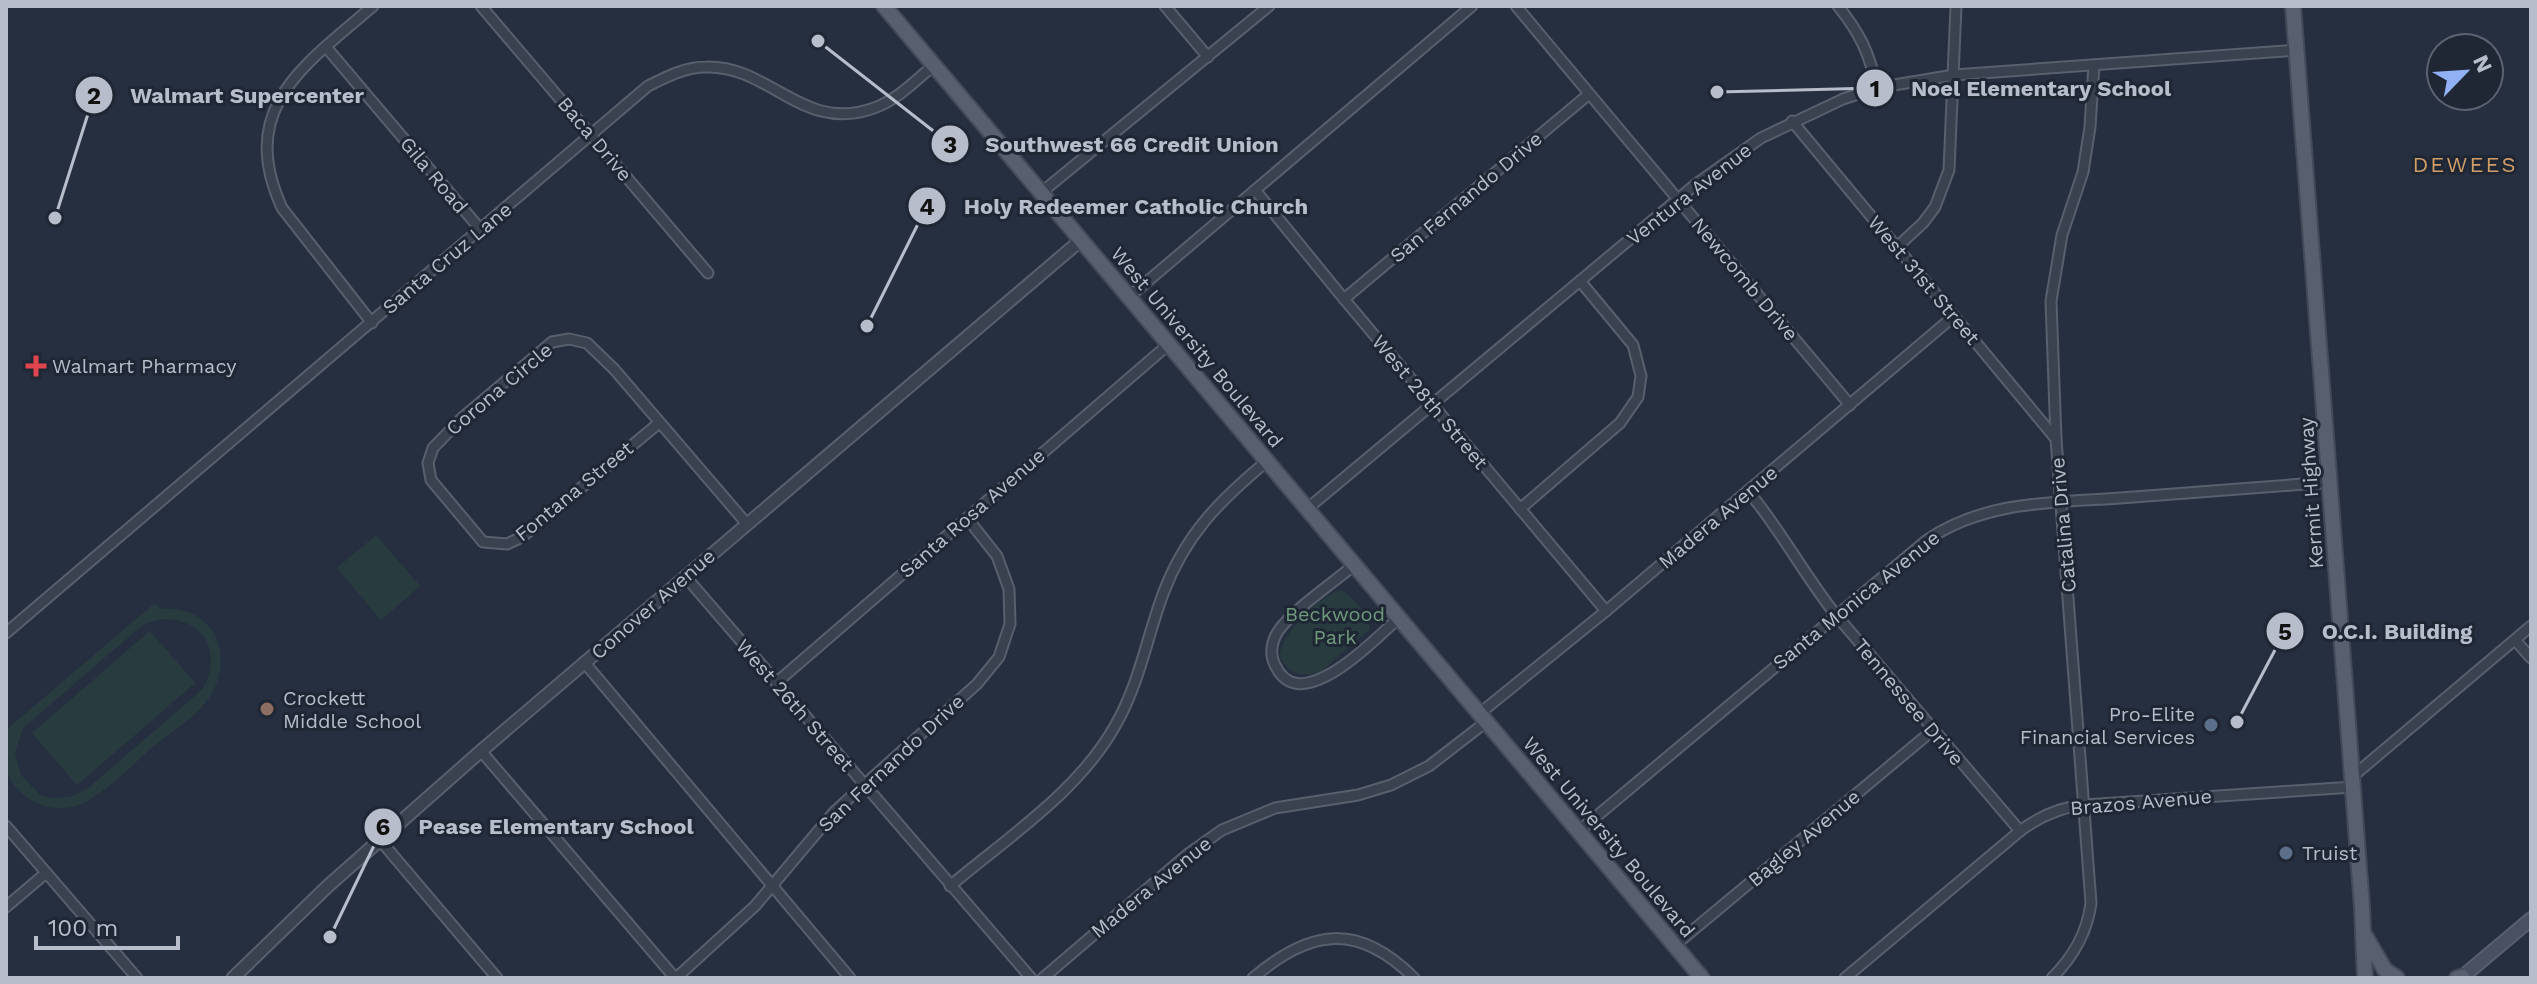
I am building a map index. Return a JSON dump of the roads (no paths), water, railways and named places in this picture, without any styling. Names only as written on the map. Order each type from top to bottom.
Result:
[{"type":"main road","name":"West University Boulevard","points":[[884,6],[1702,978]]},
{"type":"main road","name":"Kermit Highway","points":[[2293,6],[2365,978]]},
{"type":"main road","points":[[2460,978],[2531,919]]},
{"type":"main road","points":[[2363,933],[2385,970],[2397,978]]},
{"type":"main road","points":[[2354,978],[2363,955]]},
{"type":"street","points":[[372,323],[282,208],[268,169],[267,149],[275,108],[296,73],[373,6]]},
{"type":"street","name":"Baca Drive","points":[[481,6],[708,273]]},
{"type":"street","points":[[1165,6],[1208,57]]},
{"type":"street","points":[[1042,192],[1269,6]]},
{"type":"street","points":[[1129,297],[1472,6]]},
{"type":"street","name":"Newcomb Drive","points":[[1516,6],[1850,405]]},
{"type":"street","points":[[1838,6],[1867,50],[1876,88]]},
{"type":"street","points":[[1897,247],[1923,223],[1944,189],[1952,149],[1956,6]]},
{"type":"street","name":"Gila Road","points":[[326,47],[481,230]]},
{"type":"street","name":"Ventura Avenue","points":[[1307,509],[1678,199],[1761,138],[1792,121],[1876,88],[1954,75],[2297,50]]},
{"type":"street","name":"Santa Cruz Lane","points":[[6,633],[648,86],[695,68],[722,68],[746,75],[795,103],[840,114],[867,110],[890,101],[934,65]]},
{"type":"street","name":"Catalina Drive","points":[[2052,978],[2077,948],[2091,910],[2056,439],[2051,301],[2062,235],[2083,172],[2094,65]]},
{"type":"street","name":"San Fernando Drive","points":[[1344,299],[1589,94]]},
{"type":"street","name":"West 31st Street","points":[[1792,121],[2056,439]]},
{"type":"street","name":"West 28th Street","points":[[1255,190],[1606,611]]},
{"type":"street","name":"Conover Avenue","points":[[233,978],[286,925],[481,751],[1081,240]]},
{"type":"street","points":[[1520,509],[1620,423],[1638,397],[1640,365],[1633,345],[1580,281]]},
{"type":"street","name":"Madera Avenue","points":[[1043,978],[1188,854],[1222,830],[1275,808],[1358,795],[1405,779],[1438,760],[1606,611],[1954,316]]},
{"type":"street","name":"Corona Circle","points":[[483,542],[431,480],[430,454],[462,418],[552,342],[578,340],[595,349],[747,524]]},
{"type":"street","name":"Santa Rosa Avenue","points":[[776,683],[1169,344]]},
{"type":"street","name":"Fontana Street","points":[[483,542],[507,544],[522,537],[659,423]]},
{"type":"street","points":[[950,886],[1058,795],[1089,763],[1115,726],[1134,684],[1177,561],[1199,526],[1226,496],[1267,461]]},
{"type":"street","name":"Santa Monica Avenue","points":[[1579,831],[1836,615],[1945,528],[1961,520],[2040,503],[2330,482]]},
{"type":"street","name":"Tennessee Drive","points":[[1748,491],[1767,513],[1815,589],[2020,831]]},
{"type":"street","name":"San Fernando Drive","points":[[676,978],[722,939],[773,887],[812,836],[863,784],[977,684],[994,664],[1006,641],[1011,606],[1004,572],[997,556],[967,518]]},
{"type":"street","points":[[1354,565],[1279,629],[1272,660],[1281,675],[1301,684],[1323,679],[1399,618]]},
{"type":"street","name":"West 26th Street","points":[[685,576],[1031,978]]},
{"type":"street","points":[[2352,782],[2531,626]]},
{"type":"street","points":[[2515,640],[2531,658]]},
{"type":"street","points":[[584,662],[850,978]]},
{"type":"street","name":"Bagley Avenue","points":[[1674,946],[1933,730]]},
{"type":"street","points":[[481,751],[676,978]]},
{"type":"street","name":"Brazos Avenue","points":[[1845,978],[2020,831],[2050,813],[2085,805],[2352,782]]},
{"type":"street","points":[[6,826],[137,978]]},
{"type":"street","points":[[380,840],[497,978]]},
{"type":"street","points":[[6,907],[46,873]]},
{"type":"street","points":[[1253,978],[1290,950],[1328,939],[1357,941],[1371,946],[1399,962],[1414,978]]},
{"type":"place","name":"Southwest 66 Credit Union","points":[[818,41]]},
{"type":"place","name":"Noel Elementary School","points":[[1717,92]]},
{"type":"place","name":"Walmart Supercenter","points":[[55,218]]},
{"type":"place","name":"Holy Redeemer Catholic Church","points":[[867,326]]},
{"type":"place","name":"Walmart Pharmacy","points":[[36,366]]},
{"type":"place","name":"Crockett Middle School","points":[[267,709]]},
{"type":"place","name":"O.C.I. Building","points":[[2237,722]]},
{"type":"place","name":"Pro-Elite Financial Services","points":[[2211,725]]},
{"type":"place","name":"Truist","points":[[2286,853]]},
{"type":"place","name":"Pease Elementary School","points":[[330,937]]},
{"type":"district","name":"DEWEES","points":[[2465,164]]},
{"type":"park label","name":"Beckwood Park","points":[[1335,626]]}]
